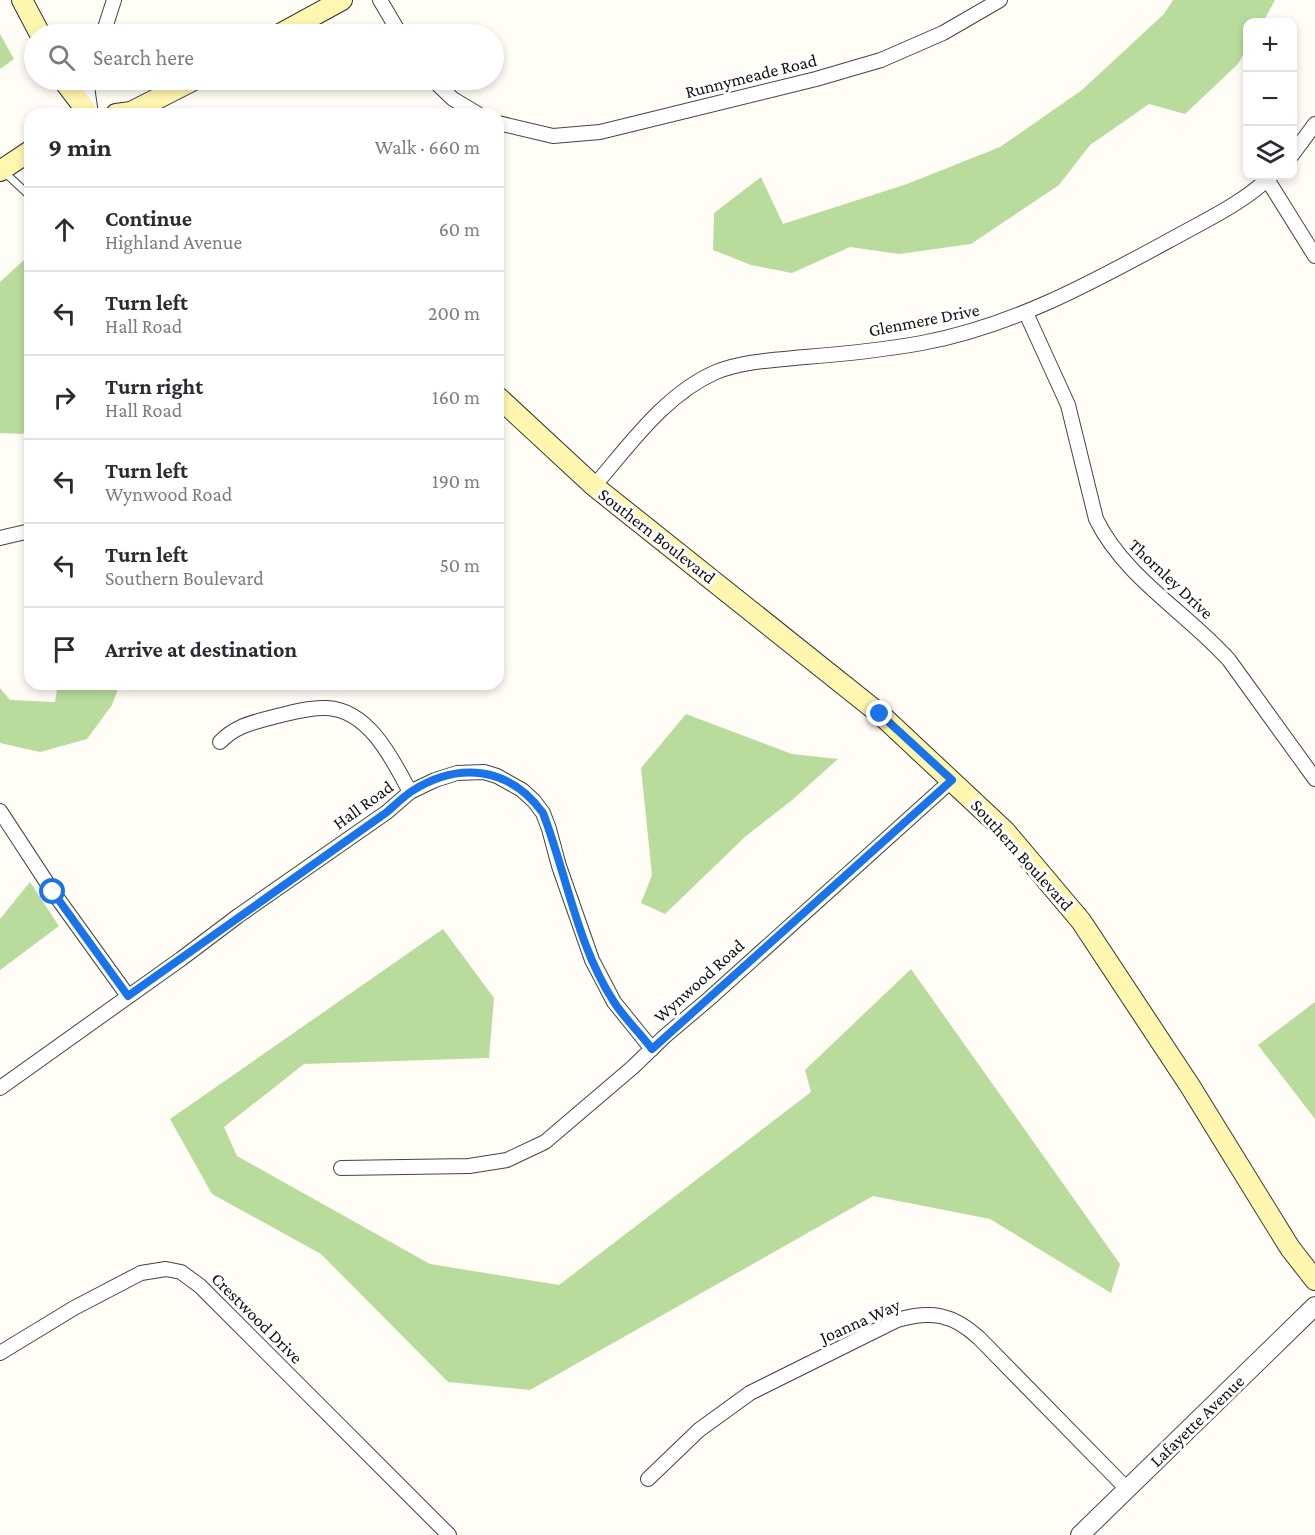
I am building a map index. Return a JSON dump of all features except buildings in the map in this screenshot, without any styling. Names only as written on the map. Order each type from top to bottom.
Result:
[{"type":"main road","points":[[22,0],[35,24]]},
{"type":"main road","points":[[298,24],[342,0]]},
{"type":"main road","points":[[71,90],[85,108]]},
{"type":"main road","points":[[139,108],[174,90]]},
{"type":"main road","points":[[1,170],[24,155]]},
{"type":"main road","name":"Southern Boulevard","points":[[504,403],[594,486],[872,707],[1005,831],[1081,921],[1190,1086],[1272,1221],[1315,1280]]},
{"type":"street","points":[[106,24],[114,0]]},
{"type":"street","points":[[380,0],[394,24]]},
{"type":"street","name":"Runnymeade Road","points":[[504,124],[553,136],[600,132],[816,79],[881,60],[943,33],[1000,0]]},
{"type":"street","points":[[87,90],[89,108]]},
{"type":"street","points":[[444,90],[468,108]]},
{"type":"street","points":[[1297,149],[1315,124]]},
{"type":"street","name":"Glenmere Drive","points":[[594,486],[661,411],[681,393],[716,372],[761,361],[844,354],[922,343],[978,330],[1026,313],[1125,264],[1227,208],[1265,180]]},
{"type":"street","points":[[1271,180],[1315,256]]},
{"type":"street","name":"Thornley Drive","points":[[1026,313],[1068,405],[1096,519],[1106,538],[1128,566],[1214,643],[1229,660],[1315,779]]},
{"type":"street","points":[[0,538],[24,532]]},
{"type":"street","points":[[220,742],[237,728],[309,709],[329,708],[357,718],[375,736],[410,792]]},
{"type":"street","name":"Hall Road","points":[[0,1088],[387,812],[410,792],[457,773],[484,772],[509,782],[534,801],[543,813],[592,960],[614,1002],[652,1049]]},
{"type":"street","name":"Wynwood Road","points":[[341,1168],[470,1166],[507,1160],[545,1142],[952,780]]},
{"type":"street","points":[[0,811],[53,892],[128,996]]},
{"type":"street","name":"Crestwood Drive","points":[[0,1353],[74,1308],[141,1273],[166,1269],[181,1272],[200,1286],[449,1535]]},
{"type":"street","name":"Lafayette Avenue","points":[[1080,1535],[1315,1306]]},
{"type":"street","name":"Joanna Way","points":[[648,1479],[699,1431],[750,1393],[897,1320],[920,1316],[944,1316],[957,1320],[979,1338],[1127,1489]]},
{"type":"lane","points":[[1,170],[24,191]]},
{"type":"green space","points":[[1173,0],[1275,0],[1265,18],[1243,18],[1243,55],[1238,64],[1185,114],[1149,104],[1090,145],[1059,185],[971,244],[899,254],[850,247],[792,273],[751,265],[713,250],[714,213],[761,177],[783,224],[907,184],[1000,147],[1082,90],[1164,14]]},
{"type":"green space","points":[[0,34],[14,59],[0,69]]},
{"type":"green space","points":[[24,260],[24,433],[22,434],[0,433],[0,282]]},
{"type":"green space","points":[[0,688],[10,700],[55,702],[57,690],[118,690],[112,705],[87,739],[40,752],[0,743]]},
{"type":"green space","points":[[686,714],[792,754],[838,759],[791,801],[746,836],[665,914],[641,903],[652,875],[641,768]]},
{"type":"green space","points":[[30,882],[59,926],[0,970],[0,919]]},
{"type":"green space","points":[[443,929],[494,998],[489,1058],[304,1064],[224,1127],[237,1156],[430,1264],[559,1285],[811,1092],[805,1070],[911,969],[1120,1264],[1111,1293],[990,1219],[873,1196],[530,1390],[448,1382],[321,1254],[212,1194],[170,1119]]},
{"type":"green space","points":[[1315,1002],[1315,1119],[1258,1045]]},
{"type":"route","points":[[53,892],[128,996],[387,812],[410,792],[457,773],[484,772],[497,776],[522,790],[543,813],[581,933],[592,960],[614,1002],[652,1049],[952,780],[880,714]]}]
